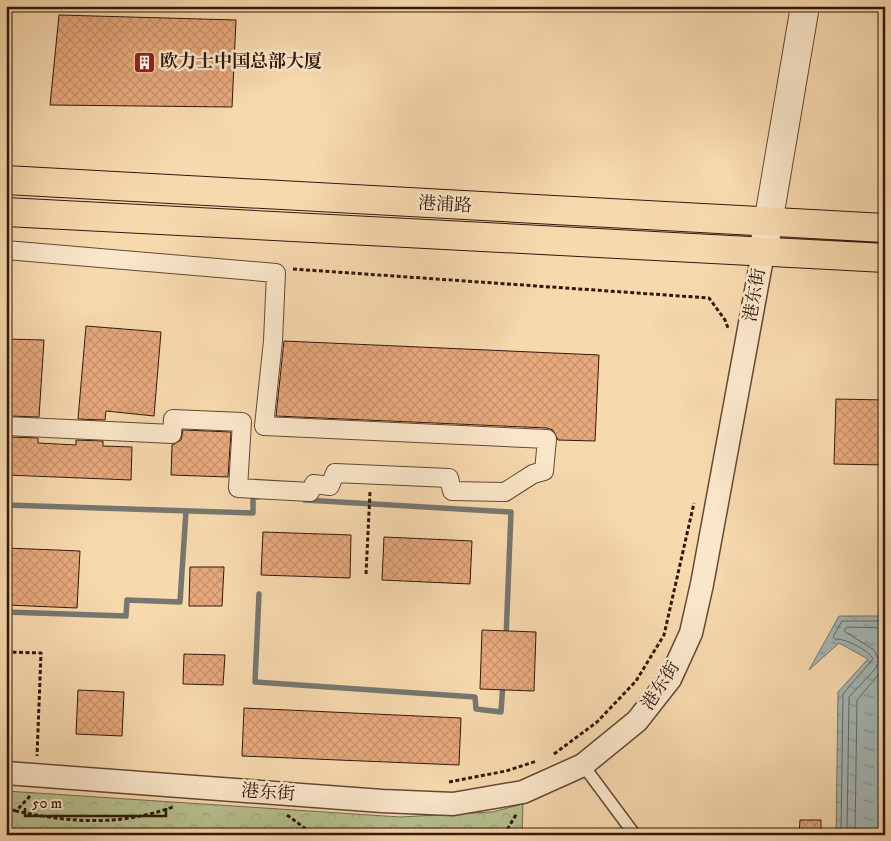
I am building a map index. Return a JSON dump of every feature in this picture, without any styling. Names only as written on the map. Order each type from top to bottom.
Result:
[{"type":"main road","name":"港浦路","points":[[6,180],[885,228]]},
{"type":"main road","name":"港浦路","points":[[6,212],[885,258]]},
{"type":"street","name":"港东街","points":[[6,773],[35,784],[453,804],[523,792],[583,765],[638,721],[670,679],[691,633],[702,584],[769,223],[805,6]]},
{"type":"street","points":[[6,250],[276,274],[273,341],[264,426],[547,439],[544,471],[533,474],[505,492],[452,490],[449,478],[335,473],[330,486],[314,484],[310,492],[238,488],[242,422],[173,419],[172,434],[6,426]]},
{"type":"lane","points":[[583,765],[635,835]]},
{"type":"path","points":[[284,269],[709,298],[726,320],[730,332]]},
{"type":"path","points":[[366,574],[370,491]]},
{"type":"path","points":[[550,758],[596,722],[636,681],[664,635],[696,496]]},
{"type":"path","points":[[6,652],[41,654],[35,784],[16,811]]},
{"type":"path","points":[[440,782],[506,771],[541,760]]},
{"type":"path","points":[[6,808],[87,823],[149,816],[176,806]]},
{"type":"path","points":[[284,813],[314,835]]},
{"type":"path","points":[[504,835],[518,813]]},
{"type":"green space","points":[[6,791],[400,817],[492,812],[523,804],[522,835],[6,835]]},
{"type":"water","points":[[839,616],[885,616],[885,835],[836,835],[838,692],[868,659],[839,643],[809,670]]},
{"type":"building","name":"欧力士中国总部大厦","points":[[59,15],[236,20],[232,107],[50,105]]},
{"type":"building","points":[[86,326],[161,332],[154,416],[106,411],[105,420],[78,419]]},
{"type":"building","points":[[6,339],[44,340],[39,417],[9,416],[10,405],[6,404]]},
{"type":"building","points":[[284,341],[599,355],[595,441],[558,440],[553,430],[547,428],[276,416]]},
{"type":"building","points":[[836,399],[885,400],[885,465],[834,464]]},
{"type":"building","points":[[183,430],[231,432],[228,477],[171,475],[172,445],[181,440]]},
{"type":"building","points":[[8,437],[38,438],[38,443],[76,445],[76,440],[103,441],[103,446],[132,447],[131,480],[6,475]]},
{"type":"building","points":[[263,532],[351,535],[350,578],[261,575]]},
{"type":"building","points":[[384,537],[472,541],[470,584],[382,580]]},
{"type":"building","points":[[6,548],[80,551],[77,608],[6,605]]},
{"type":"building","points":[[190,567],[224,567],[222,606],[189,606]]},
{"type":"building","points":[[482,630],[536,632],[534,691],[480,689]]},
{"type":"building","points":[[184,654],[225,655],[223,685],[183,684]]},
{"type":"building","points":[[78,690],[124,692],[122,736],[76,734]]},
{"type":"building","points":[[244,708],[461,718],[459,765],[242,756]]},
{"type":"building","points":[[800,820],[821,820],[821,835],[799,835]]},
{"type":"waterway","points":[[6,505],[253,513],[253,497],[258,497]]},
{"type":"waterway","points":[[305,500],[511,512],[506,638]]},
{"type":"waterway","points":[[6,612],[126,616],[127,600],[180,602],[186,511]]},
{"type":"waterway","points":[[259,594],[255,682],[475,697],[476,709],[501,712],[503,683]]},
{"type":"place","name":"欧力士中国总部大厦","points":[[144,62]]}]
